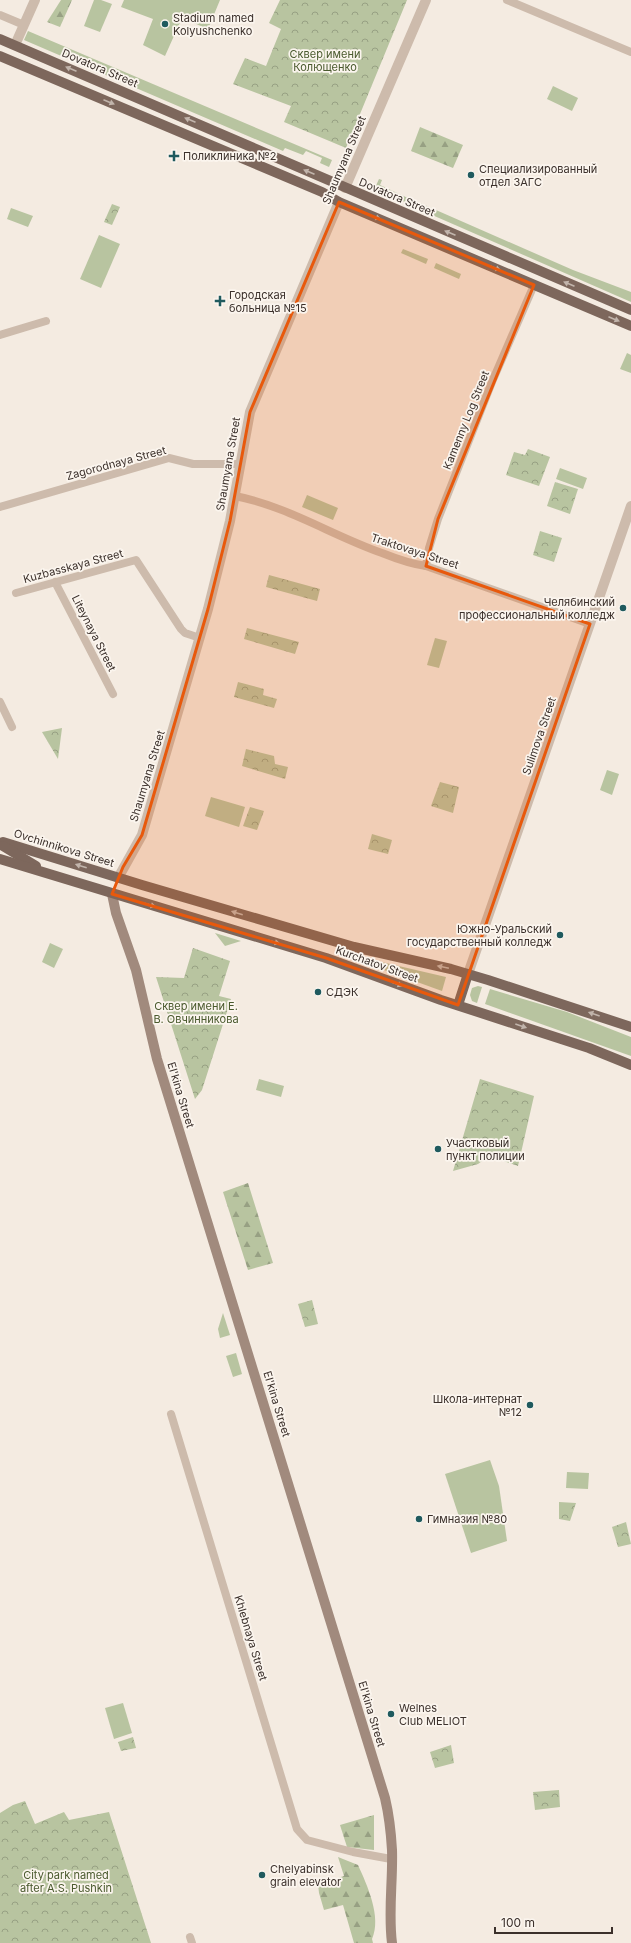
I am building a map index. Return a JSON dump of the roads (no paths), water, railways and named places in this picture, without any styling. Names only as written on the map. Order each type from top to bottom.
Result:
[{"type":"main road","name":"Dovatora Street","points":[[0,39],[631,310]]},
{"type":"main road","points":[[15,45],[4,58],[322,192],[339,202],[631,326]]},
{"type":"main road","name":"Shaumyana Street","points":[[339,202],[345,188]]},
{"type":"main road","points":[[1,840],[48,874]]},
{"type":"main road","name":"Ovchinnikova Street","points":[[1,840],[118,878]]},
{"type":"main road","points":[[0,859],[112,894],[118,878]]},
{"type":"main road","name":"Kurchatov Street","points":[[118,878],[354,947],[468,974],[631,1027]]},
{"type":"main road","name":"Kurchatov Street","points":[[112,894],[326,958],[458,1005],[589,1048],[631,1065]]},
{"type":"main road","name":"El'kina Street","points":[[112,894],[116,912],[136,970],[157,1059],[386,1798],[390,1823],[391,1861],[389,1920],[392,1943]]},
{"type":"main road","points":[[458,1005],[468,974]]},
{"type":"street","points":[[15,45],[35,0]]},
{"type":"street","name":"Shaumyana Street","points":[[345,188],[426,0]]},
{"type":"street","points":[[507,0],[631,52]]},
{"type":"street","points":[[0,15],[24,25]]},
{"type":"street","name":"Shaumyana Street","points":[[118,878],[142,835],[200,638],[223,554],[250,412],[339,202]]},
{"type":"street","name":"Kamenny Log Street","points":[[426,566],[429,548],[438,519],[492,382],[534,285]]},
{"type":"street","points":[[0,335],[46,321]]},
{"type":"street","name":"Zagorodnaya Street","points":[[0,507],[169,458],[193,464],[240,464]]},
{"type":"street","name":"Traktovaya Street","points":[[235,496],[272,506],[370,549],[407,562],[426,566],[590,624]]},
{"type":"street","name":"Sulimova Street","points":[[468,974],[631,506]]},
{"type":"street","name":"Kuzbasskaya Street","points":[[16,593],[136,560],[181,629],[185,633],[200,638]]},
{"type":"street","name":"Liteynaya Street","points":[[55,582],[113,694]]},
{"type":"street","points":[[0,702],[12,727]]},
{"type":"street","name":"Khlebnaya Street","points":[[171,1414],[297,1829],[307,1840],[333,1847],[355,1857],[391,1861]]},
{"type":"place","name":"Stadium named Kolyushchenko","points":[[165,24]]},
{"type":"place","name":"Поликлиника №2","points":[[174,156]]},
{"type":"place","name":"Специализированный отдел ЗАГС","points":[[471,175]]},
{"type":"place","name":"Городская больница №15","points":[[220,301]]},
{"type":"place","name":"Челябинский профессиональный колледж","points":[[623,608]]},
{"type":"place","name":"Южно-Уральский государственный колледж","points":[[560,935]]},
{"type":"place","name":"СДЭК","points":[[318,992]]},
{"type":"place","name":"Участковый пункт полиции","points":[[438,1149]]},
{"type":"place","name":"Школа-интернат №12","points":[[530,1405]]},
{"type":"place","name":"Гимназия №80","points":[[419,1519]]},
{"type":"place","name":"Welnes Club MELIOT","points":[[391,1714]]},
{"type":"place","name":"Chelyabinsk grain elevator","points":[[262,1875]]},
{"type":"park label","name":"Сквер имени Колющенко","points":[[325,60]]},
{"type":"park label","name":"Сквер имени Е. В. Овчинникова","points":[[196,1012]]},
{"type":"park label","name":"City park named after A.S. Pushkin","points":[[66,1881]]}]
